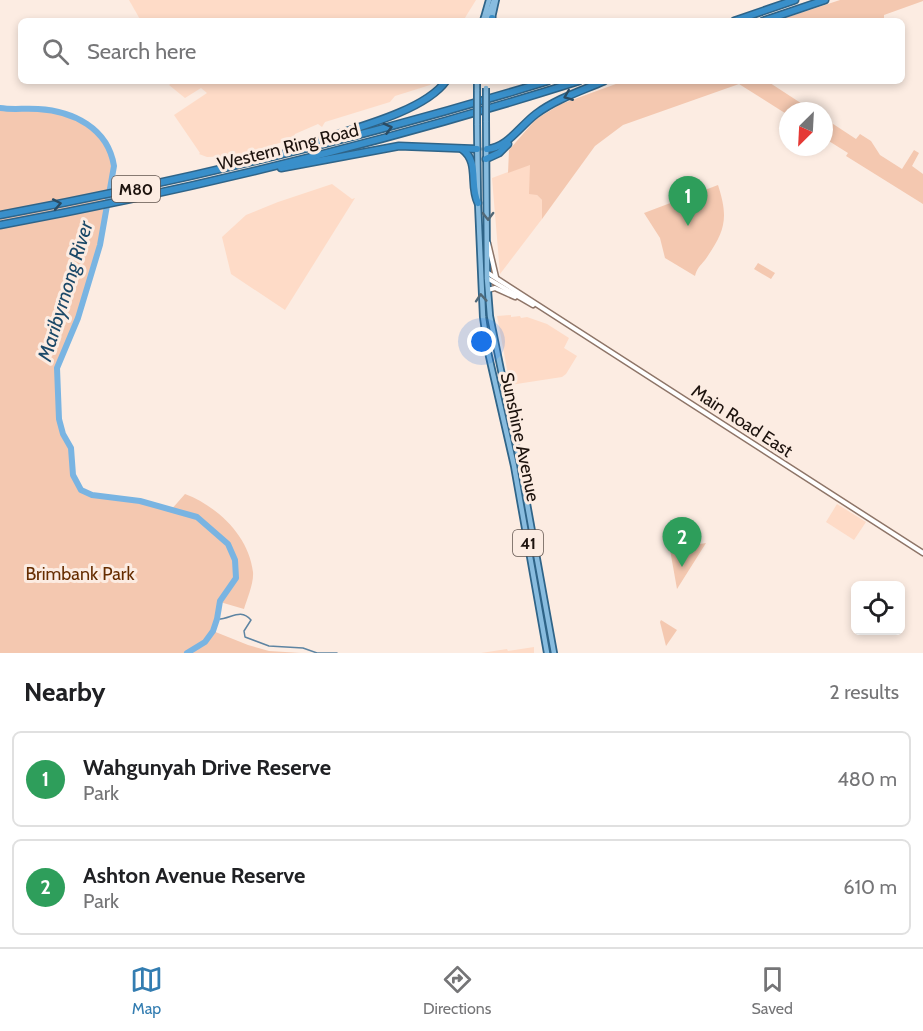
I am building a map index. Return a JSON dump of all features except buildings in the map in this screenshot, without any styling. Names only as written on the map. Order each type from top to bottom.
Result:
[{"type":"highway","points":[[743,18],[795,0]]},
{"type":"highway","points":[[772,18],[825,0]]},
{"type":"highway","points":[[441,89],[444,84]]},
{"type":"highway","points":[[270,158],[403,111],[424,101],[448,84]]},
{"type":"highway","name":"Western Ring Road","points":[[0,215],[122,192],[270,158],[441,113],[538,84]]},
{"type":"highway","name":"Western Ring Road","points":[[0,225],[207,183],[229,181],[569,84]]},
{"type":"highway","points":[[487,148],[497,148],[504,144],[525,123],[552,104],[597,84]]},
{"type":"highway","points":[[486,159],[502,151],[525,123]]},
{"type":"highway","points":[[280,166],[399,146],[477,149]]},
{"type":"highway","points":[[462,149],[469,155],[472,163],[474,194],[478,202]]},
{"type":"main road","points":[[484,18],[489,0]]},
{"type":"main road","points":[[486,18],[495,0]]},
{"type":"main road","points":[[492,18],[495,0]]},
{"type":"main road","name":"Sunshine Avenue","points":[[477,84],[481,305],[486,342],[505,425],[547,653]]},
{"type":"main road","name":"Sunshine Avenue","points":[[486,84],[488,290],[492,330],[529,510],[554,653]]},
{"type":"main road","points":[[477,149],[487,148]]},
{"type":"main road","points":[[488,242],[497,278]]},
{"type":"main road","name":"Main Road East","points":[[480,271],[497,278],[547,313],[923,553]]},
{"type":"main road","name":"Main Road East","points":[[488,275],[547,313]]},
{"type":"main road","points":[[488,290],[495,288],[524,300]]},
{"type":"main road","points":[[504,392],[501,397],[505,425]]},
{"type":"main road","points":[[529,510],[526,516],[529,550]]},
{"type":"main road","points":[[544,639],[548,635],[545,605]]},
{"type":"shaded area","points":[[129,0],[476,0],[465,18],[139,18]]},
{"type":"shaded area","points":[[431,84],[395,96],[390,102],[325,122],[322,127],[318,124],[295,134],[292,139],[238,156],[207,157],[199,154],[174,115],[207,93],[201,88],[185,98],[169,85]]},
{"type":"shaded area","points":[[530,164],[537,195],[542,200],[542,219],[500,274],[492,178]]},
{"type":"shaded area","points":[[332,184],[352,199],[355,198],[285,310],[231,274],[222,237],[246,215]]},
{"type":"shaded area","points":[[511,315],[511,317],[527,317],[547,324],[569,338],[564,348],[577,356],[566,374],[562,377],[510,385],[497,316]]},
{"type":"shaded area","points":[[837,504],[866,522],[854,540],[826,522]]},
{"type":"shaded area","points":[[534,647],[534,653],[481,653],[507,649],[508,651]]},
{"type":"green space","points":[[840,0],[923,0],[884,15],[884,18],[785,18]]},
{"type":"green space","points":[[616,84],[739,84],[623,125],[595,146],[542,219],[542,200],[537,195],[529,194],[530,165],[508,173],[509,150],[536,119],[561,104]]},
{"type":"green space","points":[[739,84],[772,84],[799,102],[779,102],[779,109]]},
{"type":"green space","name":"Brimbank Park","points":[[0,108],[51,110],[76,118],[87,124],[105,141],[114,166],[100,245],[78,318],[57,368],[59,419],[63,434],[71,448],[73,475],[81,490],[92,495],[140,501],[170,511],[185,494],[220,514],[245,546],[253,576],[244,609],[220,602],[213,631],[269,651],[301,653],[0,653]]},
{"type":"green space","points":[[833,124],[856,139],[860,134],[871,141],[880,155],[902,169],[914,150],[919,153],[912,166],[923,174],[923,204],[846,156],[848,153],[833,144]]},
{"type":"green space","points":[[718,185],[724,216],[721,232],[695,276],[665,258],[660,238],[644,213]]},
{"type":"green space","points":[[758,263],[775,273],[771,279],[754,269]]},
{"type":"green space","points":[[689,522],[700,544],[706,543],[677,589],[666,527]]},
{"type":"green space","points":[[661,620],[677,630],[666,646],[660,622]]},
{"type":"waterway","name":"Maribyrnong River","points":[[0,108],[51,110],[64,113],[87,124],[97,132],[105,141],[110,153],[114,166],[100,245],[78,318],[57,368],[59,419],[63,434],[71,448],[73,475],[81,490],[92,495],[140,501],[197,517],[228,544],[235,560],[236,578],[220,601],[213,631],[205,642],[187,653]]},
{"type":"waterway","points":[[217,619],[243,614],[251,620],[244,631],[245,637],[269,646],[303,648],[317,653],[337,653]]},
{"type":"place","name":"Wahgunyah Drive Reserve","points":[[688,226]]},
{"type":"place","name":"Ashton Avenue Reserve","points":[[682,567]]}]
